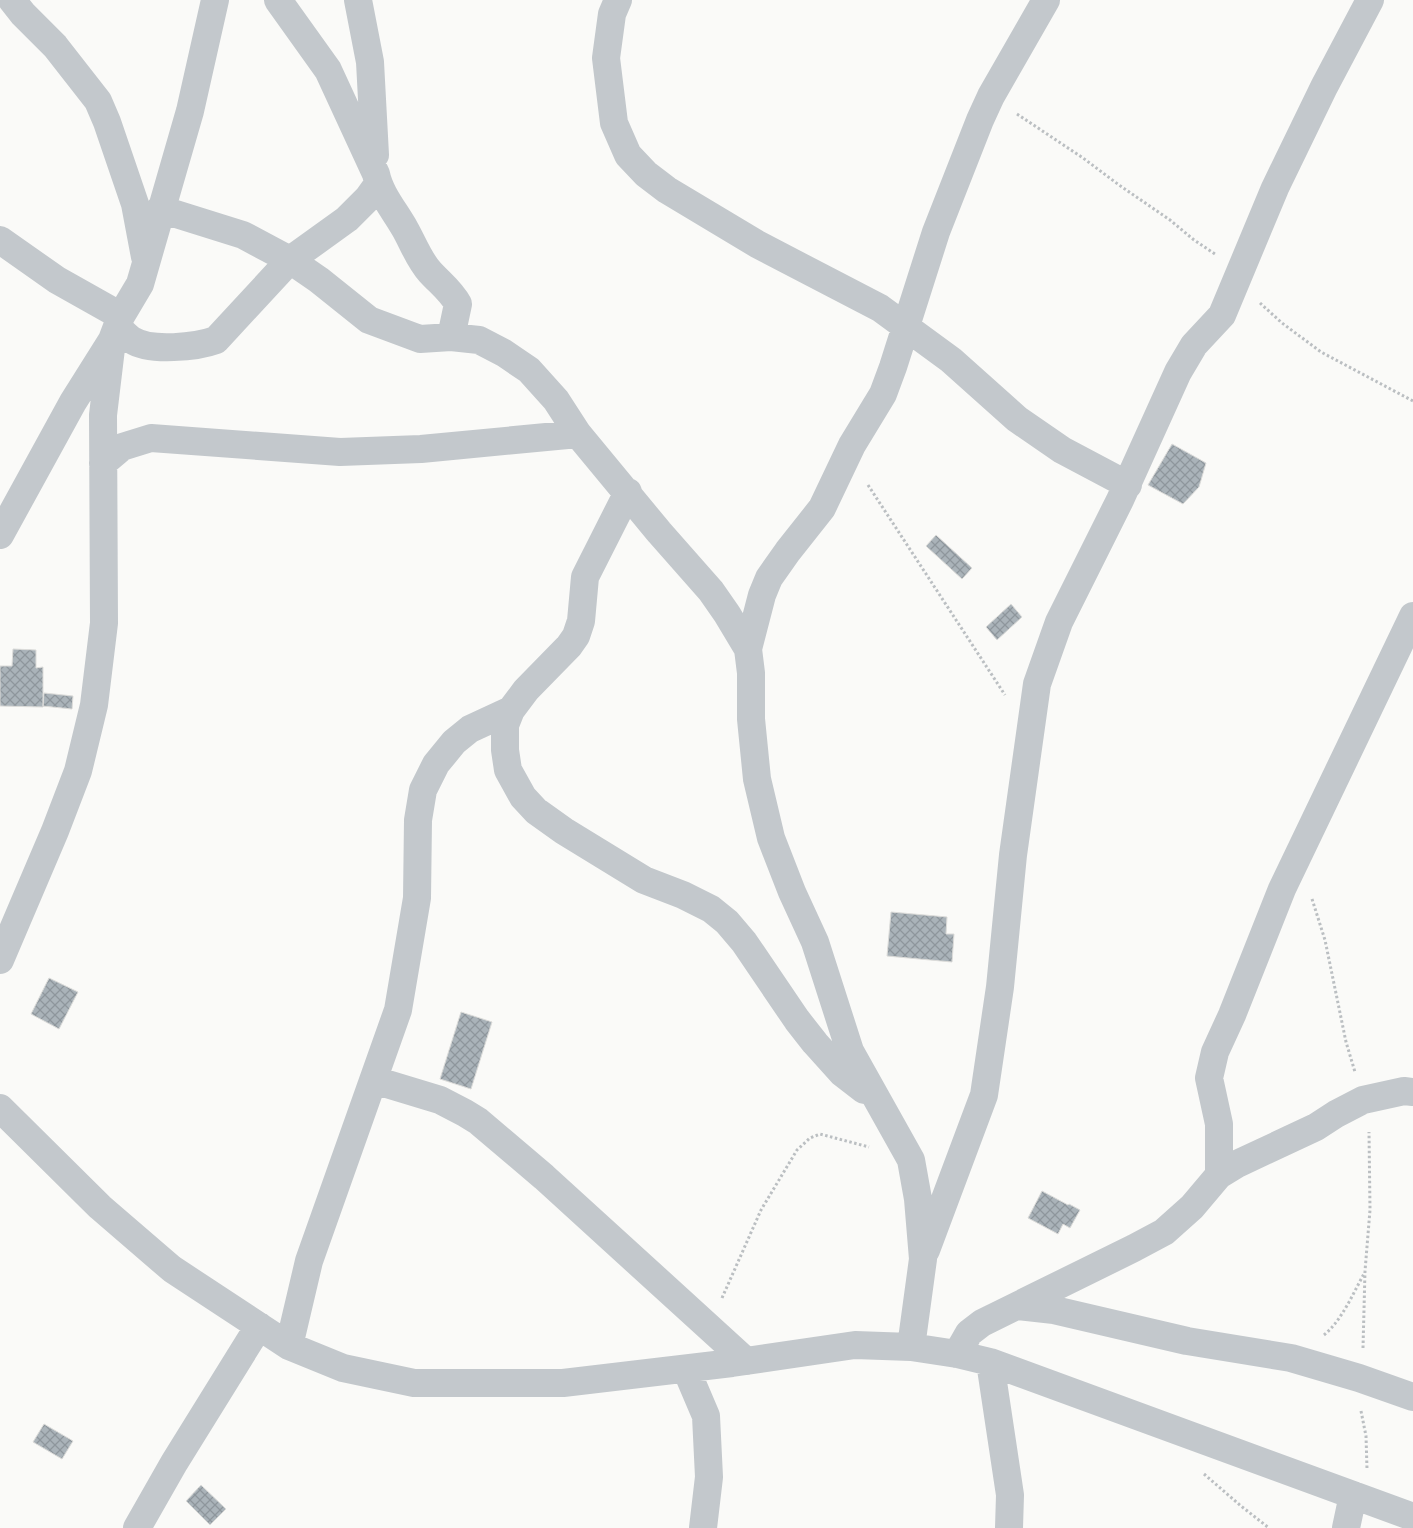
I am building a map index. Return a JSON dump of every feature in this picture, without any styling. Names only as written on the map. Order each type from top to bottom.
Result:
[{"type":"street","points":[[12,0],[23,14],[55,46],[98,101],[107,122],[134,204],[146,263]]},
{"type":"street","points":[[0,535],[140,284],[160,209],[190,111],[215,0]]},
{"type":"street","points":[[278,0],[328,70],[377,179],[429,271],[453,294],[458,304],[452,337]]},
{"type":"street","points":[[0,240],[57,280],[133,341],[152,347],[203,344],[216,340],[290,260],[347,219],[368,198],[377,179],[370,62],[358,0]]},
{"type":"street","points":[[618,0],[612,14],[606,58],[614,124],[628,155],[646,174],[667,190],[717,221],[800,268],[880,308],[952,360],[1016,419],[1062,450],[1128,485]]},
{"type":"street","points":[[911,1347],[923,1258],[918,1199],[911,1160],[850,1051],[815,942],[792,892],[771,838],[757,779],[751,719],[751,673],[748,649],[762,595],[769,578],[822,508],[848,454],[883,394],[933,240],[980,120],[1045,0]]},
{"type":"street","points":[[923,1258],[984,1094],[1000,987],[1013,856],[1036,684],[1059,622],[1128,485],[1178,372],[1194,346],[1222,315],[1275,188],[1324,87],[1370,0]]},
{"type":"street","points":[[160,209],[243,235],[290,260],[319,280],[369,320],[420,339],[452,337],[478,340],[504,353],[530,370],[556,400],[578,434],[628,492],[659,532],[712,591],[748,649]]},
{"type":"street","points":[[0,960],[55,832],[78,770],[94,705],[104,623],[103,415],[117,328]]},
{"type":"street","points":[[103,463],[122,447],[151,438],[340,452],[421,449],[578,434]]},
{"type":"street","points":[[628,492],[585,577],[580,629],[569,646],[526,690],[511,710],[505,725],[505,750],[508,770],[523,797],[536,812],[644,880],[683,895],[711,909],[727,922],[744,942],[815,1043],[842,1073],[877,1100]]},
{"type":"street","points":[[1219,1175],[1220,1124],[1209,1078],[1215,1052],[1232,1016],[1282,889],[1413,616]]},
{"type":"street","points":[[289,1346],[309,1261],[398,1010],[417,898],[418,820],[423,790],[436,764],[454,742],[470,729],[511,710]]},
{"type":"street","points":[[374,1080],[440,1100],[478,1121],[544,1177],[746,1362]]},
{"type":"street","points":[[957,1354],[969,1333],[982,1323],[1164,1232],[1192,1207],[1219,1175],[1237,1164],[1316,1127],[1363,1100],[1404,1091],[1413,1092]]},
{"type":"street","points":[[0,1108],[100,1207],[172,1269],[289,1346],[342,1368],[414,1383],[563,1383],[746,1362],[855,1345],[911,1347],[957,1354],[990,1362],[1413,1517]]},
{"type":"street","points":[[1018,1306],[1054,1310],[1187,1341],[1291,1358],[1359,1378],[1413,1397]]},
{"type":"street","points":[[137,1528],[174,1463],[260,1326]]},
{"type":"street","points":[[990,1362],[1010,1495],[1009,1528]]},
{"type":"street","points":[[686,1369],[706,1416],[709,1477],[704,1528]]},
{"type":"street","points":[[1346,1528],[1360,1498]]},
{"type":"path","points":[[992,96],[1083,158],[1216,255],[1238,277],[1250,294],[1275,317],[1321,352],[1413,401]]},
{"type":"path","points":[[848,454],[1004,695],[1031,723]]},
{"type":"path","points":[[1311,895],[1324,940],[1346,1042],[1368,1120],[1370,1210],[1365,1271],[1363,1350],[1359,1378],[1360,1405],[1366,1436],[1360,1498]]},
{"type":"path","points":[[709,1328],[761,1210],[797,1150],[810,1138],[820,1134],[911,1160]]},
{"type":"path","points":[[1291,1358],[1313,1345],[1332,1328],[1365,1271]]},
{"type":"path","points":[[1184,1434],[1205,1475],[1269,1528]]},
{"type":"building","points":[[1172,444],[1206,463],[1199,487],[1183,504],[1148,485]]},
{"type":"building","points":[[936,535],[972,568],[962,579],[926,546]]},
{"type":"building","points":[[1011,604],[1022,617],[997,640],[986,627]]},
{"type":"building","points":[[13,649],[36,650],[36,668],[43,667],[43,707],[0,706],[0,666],[12,666]]},
{"type":"building","points":[[44,693],[73,696],[72,709],[43,706]]},
{"type":"building","points":[[891,912],[947,917],[946,934],[954,934],[952,962],[887,956]]},
{"type":"building","points":[[49,978],[78,992],[59,1029],[31,1014]]},
{"type":"building","points":[[461,1012],[492,1022],[471,1089],[440,1079]]},
{"type":"building","points":[[1042,1191],[1080,1210],[1070,1228],[1063,1224],[1058,1234],[1028,1218]]},
{"type":"building","points":[[44,1424],[73,1441],[62,1459],[33,1442]]},
{"type":"building","points":[[201,1485],[226,1509],[210,1525],[186,1501]]}]
